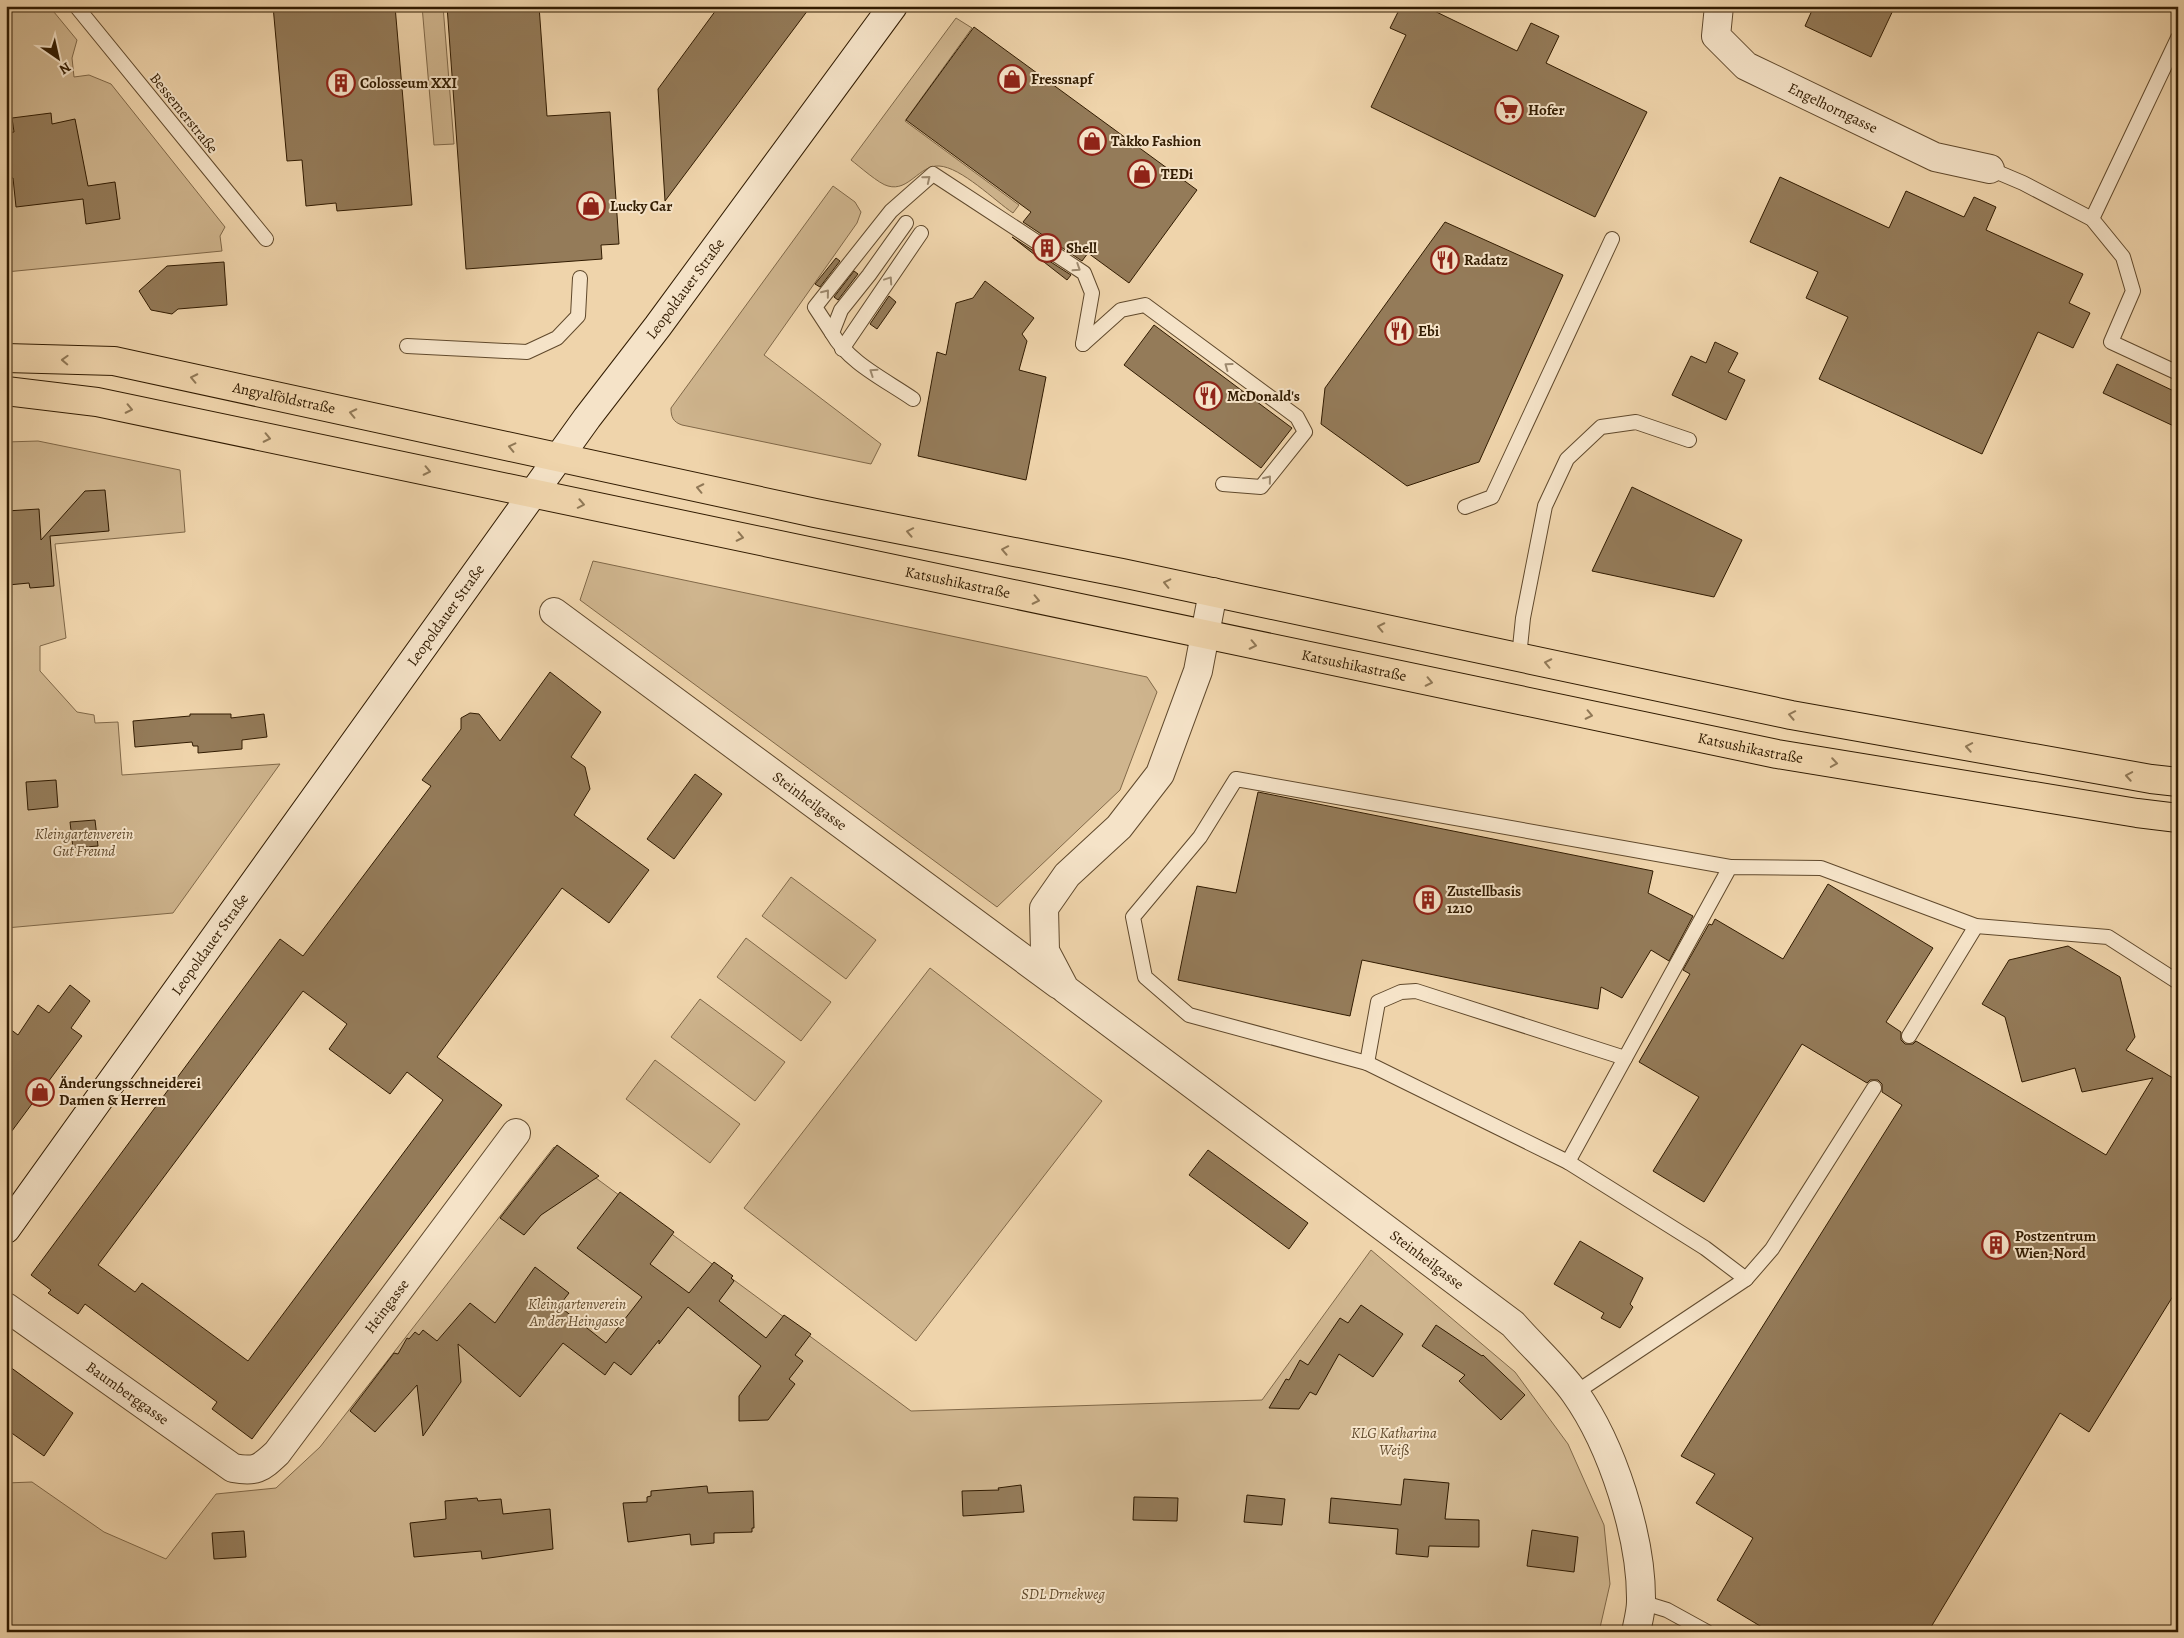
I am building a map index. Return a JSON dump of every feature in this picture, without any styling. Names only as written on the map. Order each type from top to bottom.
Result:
[{"type":"main road","name":"Angyalföldstraße","points":[[6,358],[114,361],[560,457]]},
{"type":"main road","points":[[6,391],[97,402],[534,493]]},
{"type":"main road","points":[[560,457],[815,513],[1213,592],[1791,715],[2141,778],[2178,782]]},
{"type":"main road","name":"Katsushikastraße","points":[[534,493],[1206,636],[1777,754],[2137,813],[2178,818]]},
{"type":"street","name":"Leopoldauer Straße","points":[[6,1229],[560,457],[893,6]]},
{"type":"street","name":"Engelhorngasse","points":[[1719,6],[1716,36],[1746,66],[1936,157],[1990,169]]},
{"type":"street","name":"Steinheilgasse","points":[[1065,989],[1045,951],[1044,908],[1067,875],[1119,826],[1160,774],[1198,671],[1213,592]]},
{"type":"street","name":"Steinheilgasse","points":[[554,612],[1065,989],[1513,1324],[1574,1393],[1607,1450],[1624,1500],[1638,1555],[1641,1602],[1636,1632]]},
{"type":"street","name":"Heingasse","points":[[251,1471],[263,1466],[277,1453],[516,1133]]},
{"type":"street","name":"Baumberggasse","points":[[6,1307],[233,1468],[251,1471]]},
{"type":"lane","name":"Bessemerstraße","points":[[76,6],[266,239]]},
{"type":"lane","points":[[2092,219],[2178,38]]},
{"type":"lane","points":[[1990,169],[2023,183],[2092,219],[2123,257],[2133,291],[2111,342],[2178,373]]},
{"type":"lane","points":[[913,399],[850,357],[842,349],[815,307],[891,212],[933,174],[1084,273],[1092,293],[1083,344],[1121,310],[1145,305],[1297,417],[1305,432],[1261,487],[1223,484]]},
{"type":"lane","points":[[832,333],[841,310],[870,275],[906,223]]},
{"type":"lane","points":[[842,349],[921,233]]},
{"type":"lane","points":[[1465,506],[1492,497],[1612,239]]},
{"type":"lane","points":[[406,346],[527,352],[557,338],[578,316],[580,278]]},
{"type":"lane","points":[[1519,656],[1524,618],[1545,506],[1567,460],[1601,427],[1636,422],[1689,440]]},
{"type":"lane","points":[[1746,1278],[1705,1248],[1568,1162],[1367,1063],[1189,1015],[1145,977],[1133,917],[1200,838],[1236,779],[1730,867],[1821,868],[1976,926],[2108,937],[2178,982]]},
{"type":"lane","points":[[1568,1162],[1730,867]]},
{"type":"lane","points":[[1908,1036],[1976,926]]},
{"type":"lane","points":[[1367,1063],[1378,1002],[1401,992],[1416,991],[1625,1058]]},
{"type":"lane","points":[[1574,1393],[1746,1278],[1772,1249],[1874,1088]]},
{"type":"lane","points":[[1641,1602],[1667,1610],[1707,1632]]},
{"type":"green space","points":[[6,6],[49,6],[77,40],[72,58],[74,77],[89,75],[111,84],[225,227],[220,236],[222,251],[6,272]]},
{"type":"green space","points":[[422,6],[443,6],[454,144],[434,145]]},
{"type":"green space","points":[[956,18],[972,28],[905,121],[1019,205],[1013,213],[967,178],[948,168],[932,167],[908,182],[895,187],[880,182],[851,160]]},
{"type":"green space","points":[[833,186],[855,202],[861,212],[857,223],[764,355],[881,444],[871,464],[682,425],[676,422],[672,417],[671,408]]},
{"type":"green space","name":"Kleingartenverein Gut Freund","points":[[38,441],[180,470],[185,532],[55,544],[66,638],[40,646],[40,671],[77,712],[94,715],[95,723],[118,722],[122,775],[280,764],[173,913],[6,928],[6,442]]},
{"type":"green space","points":[[593,561],[1147,677],[1157,692],[1120,790],[997,907],[580,600]]},
{"type":"green space","points":[[791,877],[876,940],[846,979],[762,916]]},
{"type":"green space","points":[[746,938],[831,1002],[801,1041],[717,977]]},
{"type":"green space","points":[[930,968],[1102,1101],[916,1341],[744,1208]]},
{"type":"green space","points":[[700,999],[785,1062],[755,1101],[671,1037]]},
{"type":"green space","points":[[655,1060],[740,1124],[710,1163],[626,1099]]},
{"type":"green space","name":"KLG Katharina Weiß","points":[[554,1147],[911,1411],[1262,1400],[1371,1250],[1515,1372],[1568,1444],[1604,1525],[1610,1584],[1599,1632],[6,1632],[6,1483],[32,1482],[104,1532],[166,1559],[216,1494],[276,1488],[320,1447]]},
{"type":"building","name":"Colosseum XXI","points":[[273,6],[395,6],[412,205],[337,211],[336,203],[306,206],[302,160],[287,161]]},
{"type":"building","points":[[447,6],[539,6],[547,116],[610,112],[619,244],[601,245],[602,259],[466,269]]},
{"type":"building","points":[[719,6],[811,6],[665,201],[658,89]]},
{"type":"building","name":"Hofer","points":[[1401,6],[1424,6],[1517,51],[1531,23],[1559,36],[1546,63],[1647,112],[1595,217],[1371,107],[1406,35],[1390,28]]},
{"type":"building","points":[[1814,6],[1895,6],[1871,57],[1805,26]]},
{"type":"building","points":[[974,27],[1197,190],[1129,283],[1088,253],[1082,261],[1023,222],[1031,212],[906,120]]},
{"type":"building","points":[[51,113],[52,124],[75,119],[88,186],[115,182],[120,219],[86,224],[83,199],[16,207],[13,178],[6,178],[6,133],[14,132],[12,118]]},
{"type":"building","points":[[1780,177],[1889,228],[1906,191],[1964,217],[1974,197],[1996,207],[1986,230],[2083,274],[2069,303],[2090,313],[2073,348],[2038,332],[1982,454],[1819,379],[1848,317],[1806,298],[1818,272],[1750,242]]},
{"type":"building","points":[[1445,222],[1563,275],[1479,462],[1407,486],[1321,424],[1325,388]]},
{"type":"building","points":[[1012,237],[1071,275],[1067,280]]},
{"type":"building","points":[[836,258],[840,261],[820,287],[815,284]]},
{"type":"building","points":[[224,262],[227,305],[178,309],[172,314],[151,310],[139,291],[167,266]]},
{"type":"building","points":[[854,271],[858,274],[838,300],[834,297]]},
{"type":"building","points":[[985,281],[1034,318],[1022,334],[1027,341],[1019,370],[1046,377],[1026,480],[918,456],[937,352],[946,355],[956,303],[973,298]]},
{"type":"building","points":[[889,296],[896,302],[877,329],[870,324]]},
{"type":"building","name":"McDonald's","points":[[1154,325],[1292,428],[1261,468],[1124,365]]},
{"type":"building","points":[[1715,342],[1738,353],[1728,372],[1745,380],[1726,420],[1672,395],[1691,356],[1706,363]]},
{"type":"building","points":[[2117,364],[2178,393],[2178,428],[2103,393]]},
{"type":"building","points":[[1632,487],[1742,540],[1714,597],[1592,571]]},
{"type":"building","points":[[105,490],[109,531],[50,536],[54,586],[30,588],[29,583],[8,585],[6,511],[39,509],[41,540],[85,491]]},
{"type":"building","points":[[550,672],[601,712],[571,757],[585,767],[590,789],[574,815],[649,870],[609,923],[562,888],[437,1057],[502,1105],[252,1439],[212,1409],[217,1402],[85,1304],[78,1314],[48,1293],[51,1290],[31,1275],[280,939],[303,956],[431,786],[422,780],[461,729],[461,718],[470,713],[479,714],[500,741]],"holes":[[[303,991],[347,1024],[329,1049],[390,1094],[407,1072],[443,1100],[248,1361],[142,1283],[135,1292],[98,1265]]]},
{"type":"building","points":[[190,714],[231,714],[231,718],[264,714],[267,737],[242,740],[242,749],[198,753],[198,746],[193,746],[192,742],[135,747],[133,721],[190,716]]},
{"type":"building","points":[[695,774],[722,794],[674,859],[647,839]]},
{"type":"building","points":[[56,780],[58,807],[28,810],[26,782]]},
{"type":"building","name":"Zustellbasis 1210","points":[[1258,792],[1653,871],[1648,893],[1693,916],[1669,961],[1651,950],[1622,998],[1601,987],[1598,1009],[1362,960],[1350,1016],[1178,980],[1197,886],[1236,893]]},
{"type":"building","points":[[95,820],[98,846],[73,848],[70,822]]},
{"type":"building","name":"Postzentrum Wien-Nord","points":[[1828,884],[1933,948],[1886,1022],[1901,1032],[1901,1040],[1905,1044],[1913,1044],[1916,1041],[2106,1155],[2153,1078],[2082,1092],[2075,1068],[2022,1082],[2005,1017],[1982,1004],[2009,960],[2068,946],[2120,977],[2135,1037],[2126,1050],[2178,1081],[2178,1288],[2089,1432],[2060,1413],[1928,1632],[1770,1632],[1717,1600],[1753,1538],[1696,1503],[1715,1474],[1681,1456],[1902,1105],[1882,1092],[1882,1084],[1878,1080],[1870,1080],[1867,1083],[1802,1044],[1704,1202],[1653,1171],[1699,1097],[1639,1062],[1690,974],[1683,970],[1709,924],[1712,925],[1715,919],[1783,959]]},
{"type":"building","points":[[70,985],[90,1001],[71,1028],[82,1036],[6,1139],[6,1026],[18,1035],[38,1005],[49,1013]]},
{"type":"building","points":[[557,1145],[599,1176],[541,1215],[524,1235],[500,1218]]},
{"type":"building","points":[[1208,1150],[1308,1223],[1289,1249],[1189,1175]]},
{"type":"building","points":[[620,1192],[674,1232],[650,1264],[689,1293],[714,1262],[733,1276],[731,1278],[734,1281],[719,1301],[766,1338],[784,1315],[811,1334],[795,1355],[803,1361],[789,1379],[795,1384],[768,1420],[739,1421],[739,1396],[761,1366],[688,1307],[659,1344],[659,1340],[631,1375],[614,1362],[605,1375],[563,1343],[520,1397],[458,1344],[461,1382],[423,1436],[417,1385],[375,1432],[350,1411],[394,1353],[398,1354],[407,1338],[409,1339],[415,1332],[419,1335],[423,1330],[437,1341],[470,1303],[495,1323],[535,1267],[569,1293],[559,1306],[606,1343],[642,1297],[577,1248]]},
{"type":"building","points":[[1580,1241],[1643,1278],[1630,1304],[1633,1307],[1620,1328],[1601,1318],[1604,1313],[1554,1284]]},
{"type":"building","points":[[1361,1305],[1403,1334],[1373,1377],[1339,1354],[1316,1395],[1310,1392],[1299,1409],[1269,1408],[1286,1379],[1289,1380],[1300,1360],[1308,1365],[1340,1318],[1348,1323]]},
{"type":"building","points":[[1436,1325],[1483,1355],[1525,1395],[1501,1420],[1459,1381],[1465,1375],[1422,1346]]},
{"type":"building","points":[[6,1364],[73,1413],[44,1456],[6,1429]]},
{"type":"building","points":[[1404,1479],[1449,1483],[1445,1519],[1479,1520],[1479,1547],[1429,1546],[1428,1557],[1396,1554],[1398,1529],[1329,1523],[1331,1498],[1401,1505]]},
{"type":"building","points":[[1021,1485],[1024,1512],[963,1516],[962,1491],[999,1490],[998,1488]]},
{"type":"building","points":[[707,1486],[708,1493],[753,1491],[754,1528],[752,1528],[752,1532],[714,1533],[714,1543],[691,1545],[690,1534],[628,1542],[623,1503],[647,1502],[647,1497],[651,1496],[651,1491]]},
{"type":"building","points":[[1247,1495],[1285,1499],[1282,1525],[1244,1522]]},
{"type":"building","points":[[1134,1497],[1178,1498],[1177,1521],[1133,1520]]},
{"type":"building","points":[[477,1498],[478,1501],[501,1499],[503,1514],[550,1509],[553,1549],[482,1559],[481,1551],[414,1557],[410,1523],[446,1519],[445,1501]]},
{"type":"building","points":[[1532,1530],[1578,1537],[1574,1572],[1527,1566]]},
{"type":"building","points":[[244,1531],[246,1557],[214,1559],[212,1533]]},
{"type":"place","name":"Fressnapf","points":[[1012,79]]},
{"type":"place","name":"Colosseum XXI","points":[[341,83]]},
{"type":"place","name":"Hofer","points":[[1509,110]]},
{"type":"place","name":"Takko Fashion","points":[[1092,141]]},
{"type":"place","name":"TEDi","points":[[1142,174]]},
{"type":"place","name":"Lucky Car","points":[[591,206]]},
{"type":"place","name":"Shell","points":[[1047,248]]},
{"type":"place","name":"Radatz","points":[[1445,260]]},
{"type":"place","name":"Ebi","points":[[1399,331]]},
{"type":"place","name":"McDonald's","points":[[1208,396]]},
{"type":"place","name":"Zustellbasis 1210","points":[[1428,900]]},
{"type":"place","name":"Änderungsschneiderei Damen & Herren","points":[[40,1092]]},
{"type":"place","name":"Postzentrum Wien-Nord","points":[[1996,1245]]},
{"type":"park label","name":"Kleingartenverein An der Heingasse","points":[[577,1312]]},
{"type":"park label","name":"SDL Drnekweg","points":[[1063,1594]]}]
